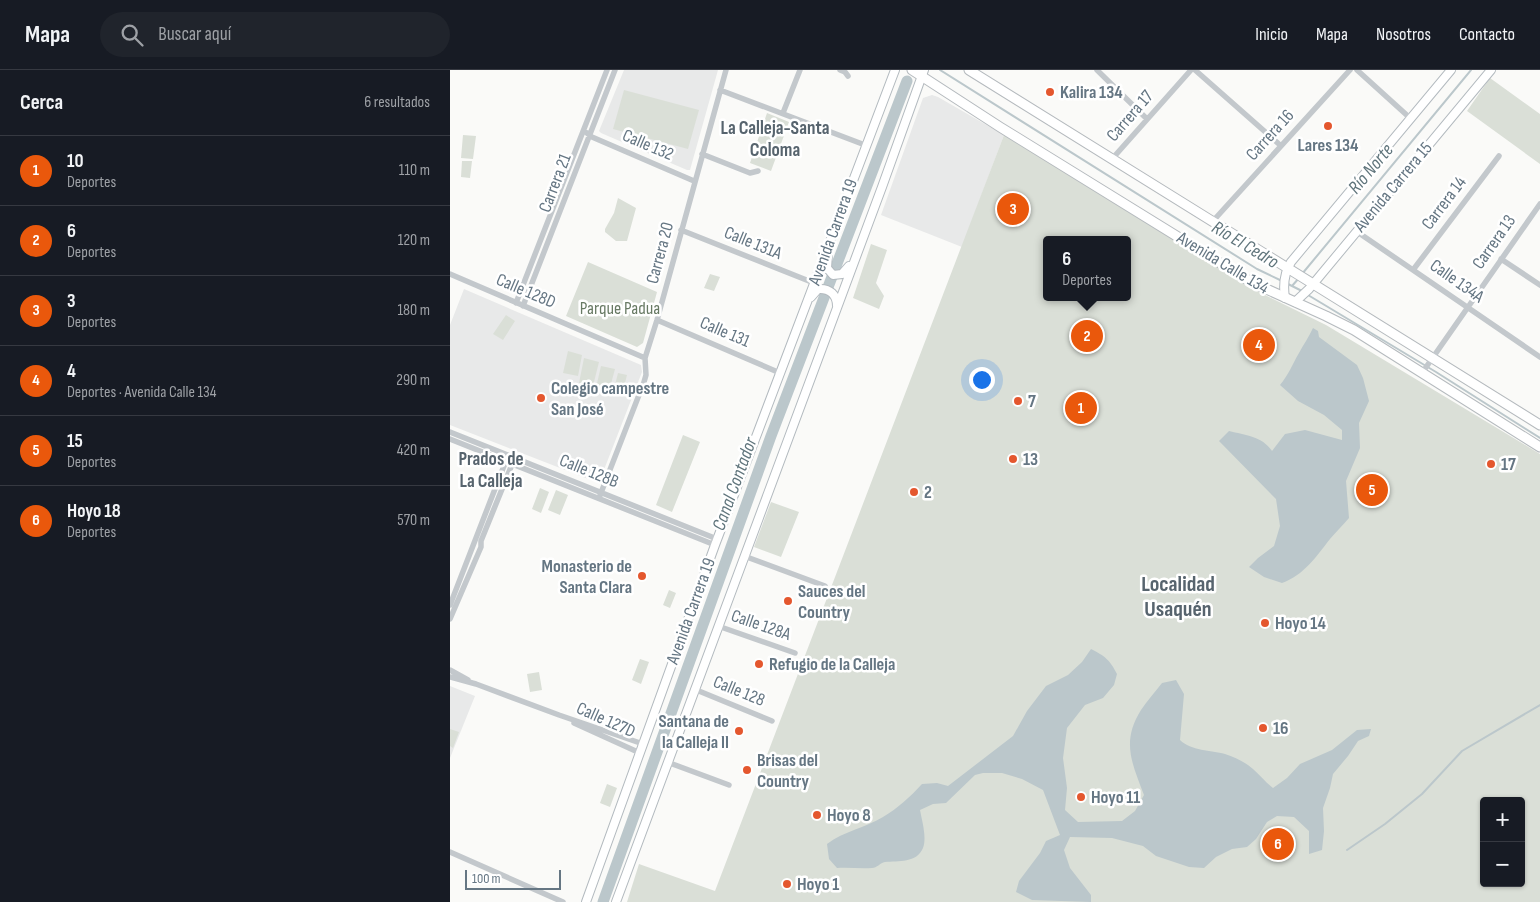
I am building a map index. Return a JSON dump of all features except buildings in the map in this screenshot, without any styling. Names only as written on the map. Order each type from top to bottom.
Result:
[{"type":"main road","name":"Avenida Carrera 19","points":[[586,902],[716,542],[804,310],[816,286],[829,244],[865,145],[895,70]]},
{"type":"main road","name":"Avenida Calle 134","points":[[912,70],[923,73],[1000,127],[1251,282],[1285,298],[1297,301],[1427,365],[1540,425]]},
{"type":"main road","name":"Avenida Calle 134","points":[[969,70],[1213,221],[1427,365],[1540,447]]},
{"type":"main road","name":"Avenida Carrera 15","points":[[1285,298],[1284,287],[1291,262],[1451,70]]},
{"type":"main road","name":"Avenida Carrera 15","points":[[1297,301],[1491,70]]},
{"type":"main road","name":"Avenida Carrera 19","points":[[616,902],[923,73]]},
{"type":"main road","points":[[829,244],[827,268],[833,275],[839,276],[845,273],[858,252]]},
{"type":"main road","points":[[816,286],[830,291],[835,297],[837,306]]},
{"type":"street","name":"Carrera 21","points":[[516,303],[607,70]]},
{"type":"street","name":"Carrera 21","points":[[523,306],[616,70]]},
{"type":"street","name":"Carrera 20","points":[[600,495],[644,382],[646,375],[645,358],[726,70]]},
{"type":"street","points":[[783,113],[800,70]]},
{"type":"street","points":[[840,70],[848,76]]},
{"type":"street","points":[[1098,70],[1147,119]]},
{"type":"street","points":[[1193,70],[1280,145]]},
{"type":"street","name":"Carrera 17","points":[[1112,159],[1193,70]]},
{"type":"street","name":"Carrera 16","points":[[1213,221],[1350,70]]},
{"type":"street","points":[[1357,70],[1410,118]]},
{"type":"street","points":[[720,90],[865,145]]},
{"type":"street","points":[[584,129],[589,136]]},
{"type":"street","name":"Calle 132","points":[[589,136],[694,181]]},
{"type":"street","points":[[702,154],[750,172],[758,171]]},
{"type":"street","name":"Carrera 14","points":[[1413,270],[1499,156]]},
{"type":"street","name":"Carrera 13","points":[[1427,365],[1501,259],[1537,213],[1540,204]]},
{"type":"street","name":"Calle 131A","points":[[681,230],[816,286]]},
{"type":"street","name":"Calle 134A","points":[[1356,231],[1540,357]]},
{"type":"street","points":[[1501,259],[1540,285]]},
{"type":"street","name":"Calle 128D","points":[[450,274],[645,358]]},
{"type":"street","name":"Calle 131","points":[[657,320],[780,373]]},
{"type":"street","name":"Calle 128B","points":[[450,432],[513,461],[716,542]]},
{"type":"street","name":"Calle 128B","points":[[450,439],[507,458]]},
{"type":"street","points":[[450,605],[507,458]]},
{"type":"street","points":[[450,619],[481,547],[481,541],[513,461]]},
{"type":"street","points":[[744,556],[825,586]]},
{"type":"street","name":"Calle 128A","points":[[718,626],[795,653]]},
{"type":"street","name":"Calle 127D","points":[[450,670],[476,684]]},
{"type":"street","name":"Calle 127D","points":[[450,677],[476,684],[559,716],[643,744]]},
{"type":"street","name":"Calle 128","points":[[694,689],[772,721]]},
{"type":"street","name":"Calle 127D","points":[[559,716],[640,753]]},
{"type":"street","points":[[667,762],[729,785]]},
{"type":"street","points":[[450,852],[563,902]]},
{"type":"shaded area","points":[[624,70],[718,70],[690,170],[599,131]]},
{"type":"shaded area","points":[[932,95],[1004,135],[962,247],[881,215],[923,98]]},
{"type":"shaded area","name":"Colegio campestre San José","points":[[464,289],[641,365],[642,372],[600,480],[596,482],[450,425],[450,325]]},
{"type":"shaded area","points":[[1313,328],[1318,331],[1319,337],[1357,365],[1363,378],[1369,401],[1359,423],[1360,448],[1346,481],[1349,518],[1309,565],[1290,580],[1282,583],[1264,577],[1249,567],[1274,546],[1280,526],[1276,499],[1219,441],[1229,431],[1258,439],[1272,451],[1285,434],[1305,430],[1342,440],[1342,430],[1324,415],[1298,401],[1280,385]]},
{"type":"shaded area","points":[[1091,649],[1107,659],[1117,674],[1114,685],[1103,698],[1085,705],[1067,728],[1063,758],[1067,788],[1065,810],[1078,822],[1122,821],[1135,811],[1144,795],[1130,752],[1131,732],[1141,710],[1162,683],[1176,680],[1184,694],[1180,740],[1195,748],[1225,754],[1240,760],[1253,769],[1273,788],[1287,778],[1300,764],[1332,750],[1357,730],[1371,729],[1369,736],[1358,741],[1333,774],[1323,808],[1324,831],[1322,850],[1309,854],[1309,831],[1294,817],[1277,816],[1267,822],[1256,839],[1247,847],[1232,849],[1216,857],[1204,868],[1189,867],[1156,856],[1143,846],[1112,838],[1070,837],[1064,850],[1070,868],[1091,895],[1091,902],[1032,900],[1016,892],[1019,881],[1040,853],[1046,841],[1060,835],[1043,790],[1022,779],[1002,773],[983,773],[975,775],[946,803],[933,804],[920,810],[924,829],[924,844],[920,853],[912,859],[885,862],[868,868],[837,868],[829,859],[827,844],[883,817],[904,802],[922,784],[937,783],[948,786],[1013,736],[1027,711],[1046,686],[1068,675],[1082,662]]},
{"type":"shaded area","points":[[450,686],[475,696],[450,758]]},
{"type":"green space","points":[[1490,78],[1540,114],[1540,164],[1467,111]]},
{"type":"green space","points":[[624,90],[699,110],[688,149],[613,129]]},
{"type":"green space","points":[[767,113],[789,122],[771,171],[750,163]]},
{"type":"green space","points":[[463,135],[476,136],[473,159],[461,158]]},
{"type":"green space","points":[[1004,135],[1255,290],[1326,325],[1540,454],[1540,902],[627,902],[639,864],[715,891]]},
{"type":"green space","points":[[462,161],[472,161],[470,178],[461,177]]},
{"type":"green space","points":[[618,198],[636,208],[627,241],[616,241],[605,232],[614,213]]},
{"type":"green space","points":[[871,244],[887,250],[876,283],[884,296],[879,309],[853,298]]},
{"type":"green space","name":"Parque Padua","points":[[588,262],[657,292],[643,343],[637,347],[566,316]]},
{"type":"green space","points":[[710,274],[720,277],[714,291],[704,288]]},
{"type":"green space","points":[[506,315],[515,321],[503,340],[493,334]]},
{"type":"green space","points":[[568,351],[582,355],[578,376],[563,373]]},
{"type":"green space","points":[[584,358],[599,362],[593,386],[579,383]]},
{"type":"green space","points":[[601,366],[615,369],[608,395],[595,392]]},
{"type":"green space","points":[[618,373],[627,375],[622,395],[613,393]]},
{"type":"green space","points":[[683,435],[700,442],[672,512],[656,505]]},
{"type":"green space","points":[[540,488],[549,492],[541,513],[532,509]]},
{"type":"green space","points":[[556,490],[568,495],[560,515],[548,510]]},
{"type":"green space","points":[[771,502],[799,512],[781,557],[754,547]]},
{"type":"green space","points":[[669,590],[676,593],[670,608],[663,605]]},
{"type":"green space","points":[[640,659],[649,662],[641,684],[632,680]]},
{"type":"green space","points":[[539,672],[542,690],[530,692],[527,674]]},
{"type":"green space","points":[[450,729],[459,732],[453,748],[450,746]]},
{"type":"green space","points":[[607,784],[617,788],[610,807],[600,803]]},
{"type":"waterway","name":"Río El Cedro","points":[[940,70],[1257,269],[1282,281]]},
{"type":"waterway","name":"Río Norte","points":[[1302,274],[1471,70]]},
{"type":"waterway","name":"Canal Contador","points":[[603,902],[771,436],[907,81]]},
{"type":"waterway","name":"Río Norte","points":[[1292,286],[1299,278]]},
{"type":"waterway","name":"Río El Cedro","points":[[1286,283],[1302,291]]},
{"type":"waterway","name":"Río El Cedro","points":[[1308,295],[1436,372],[1540,438]]},
{"type":"waterway","points":[[1347,850],[1385,824],[1422,794],[1462,751],[1540,705]]},
{"type":"place","name":"Kalira 134","points":[[1050,92]]},
{"type":"place","name":"Lares 134","points":[[1328,126]]},
{"type":"place","name":"3","points":[[1013,209]]},
{"type":"place","name":"6","points":[[1087,336]]},
{"type":"place","name":"4","points":[[1259,345]]},
{"type":"place","name":"Colegio campestre San José","points":[[541,398]]},
{"type":"place","name":"7","points":[[1018,401]]},
{"type":"place","name":"10","points":[[1081,408]]},
{"type":"place","name":"13","points":[[1013,459]]},
{"type":"place","name":"17","points":[[1491,464]]},
{"type":"place","name":"15","points":[[1372,490]]},
{"type":"place","name":"2","points":[[914,492]]},
{"type":"place","name":"Monasterio de Santa Clara","points":[[642,576]]},
{"type":"place","name":"Sauces del Country","points":[[788,601]]},
{"type":"place","name":"Hoyo 14","points":[[1265,623]]},
{"type":"place","name":"Refugio de la Calleja","points":[[759,664]]},
{"type":"place","name":"16","points":[[1263,728]]},
{"type":"place","name":"Santana de la Calleja II","points":[[739,731]]},
{"type":"place","name":"Brisas del Country","points":[[747,770]]},
{"type":"place","name":"Hoyo 11","points":[[1081,797]]},
{"type":"place","name":"Hoyo 8","points":[[817,815]]},
{"type":"place","name":"Hoyo 18","points":[[1278,844]]},
{"type":"place","name":"Hoyo 1","points":[[787,884]]},
{"type":"district","name":"La Calleja-Santa Coloma","points":[[775,139]]},
{"type":"district","name":"Prados de La Calleja","points":[[491,470]]},
{"type":"district","name":"Localidad Usaquén","points":[[1178,596]]}]
